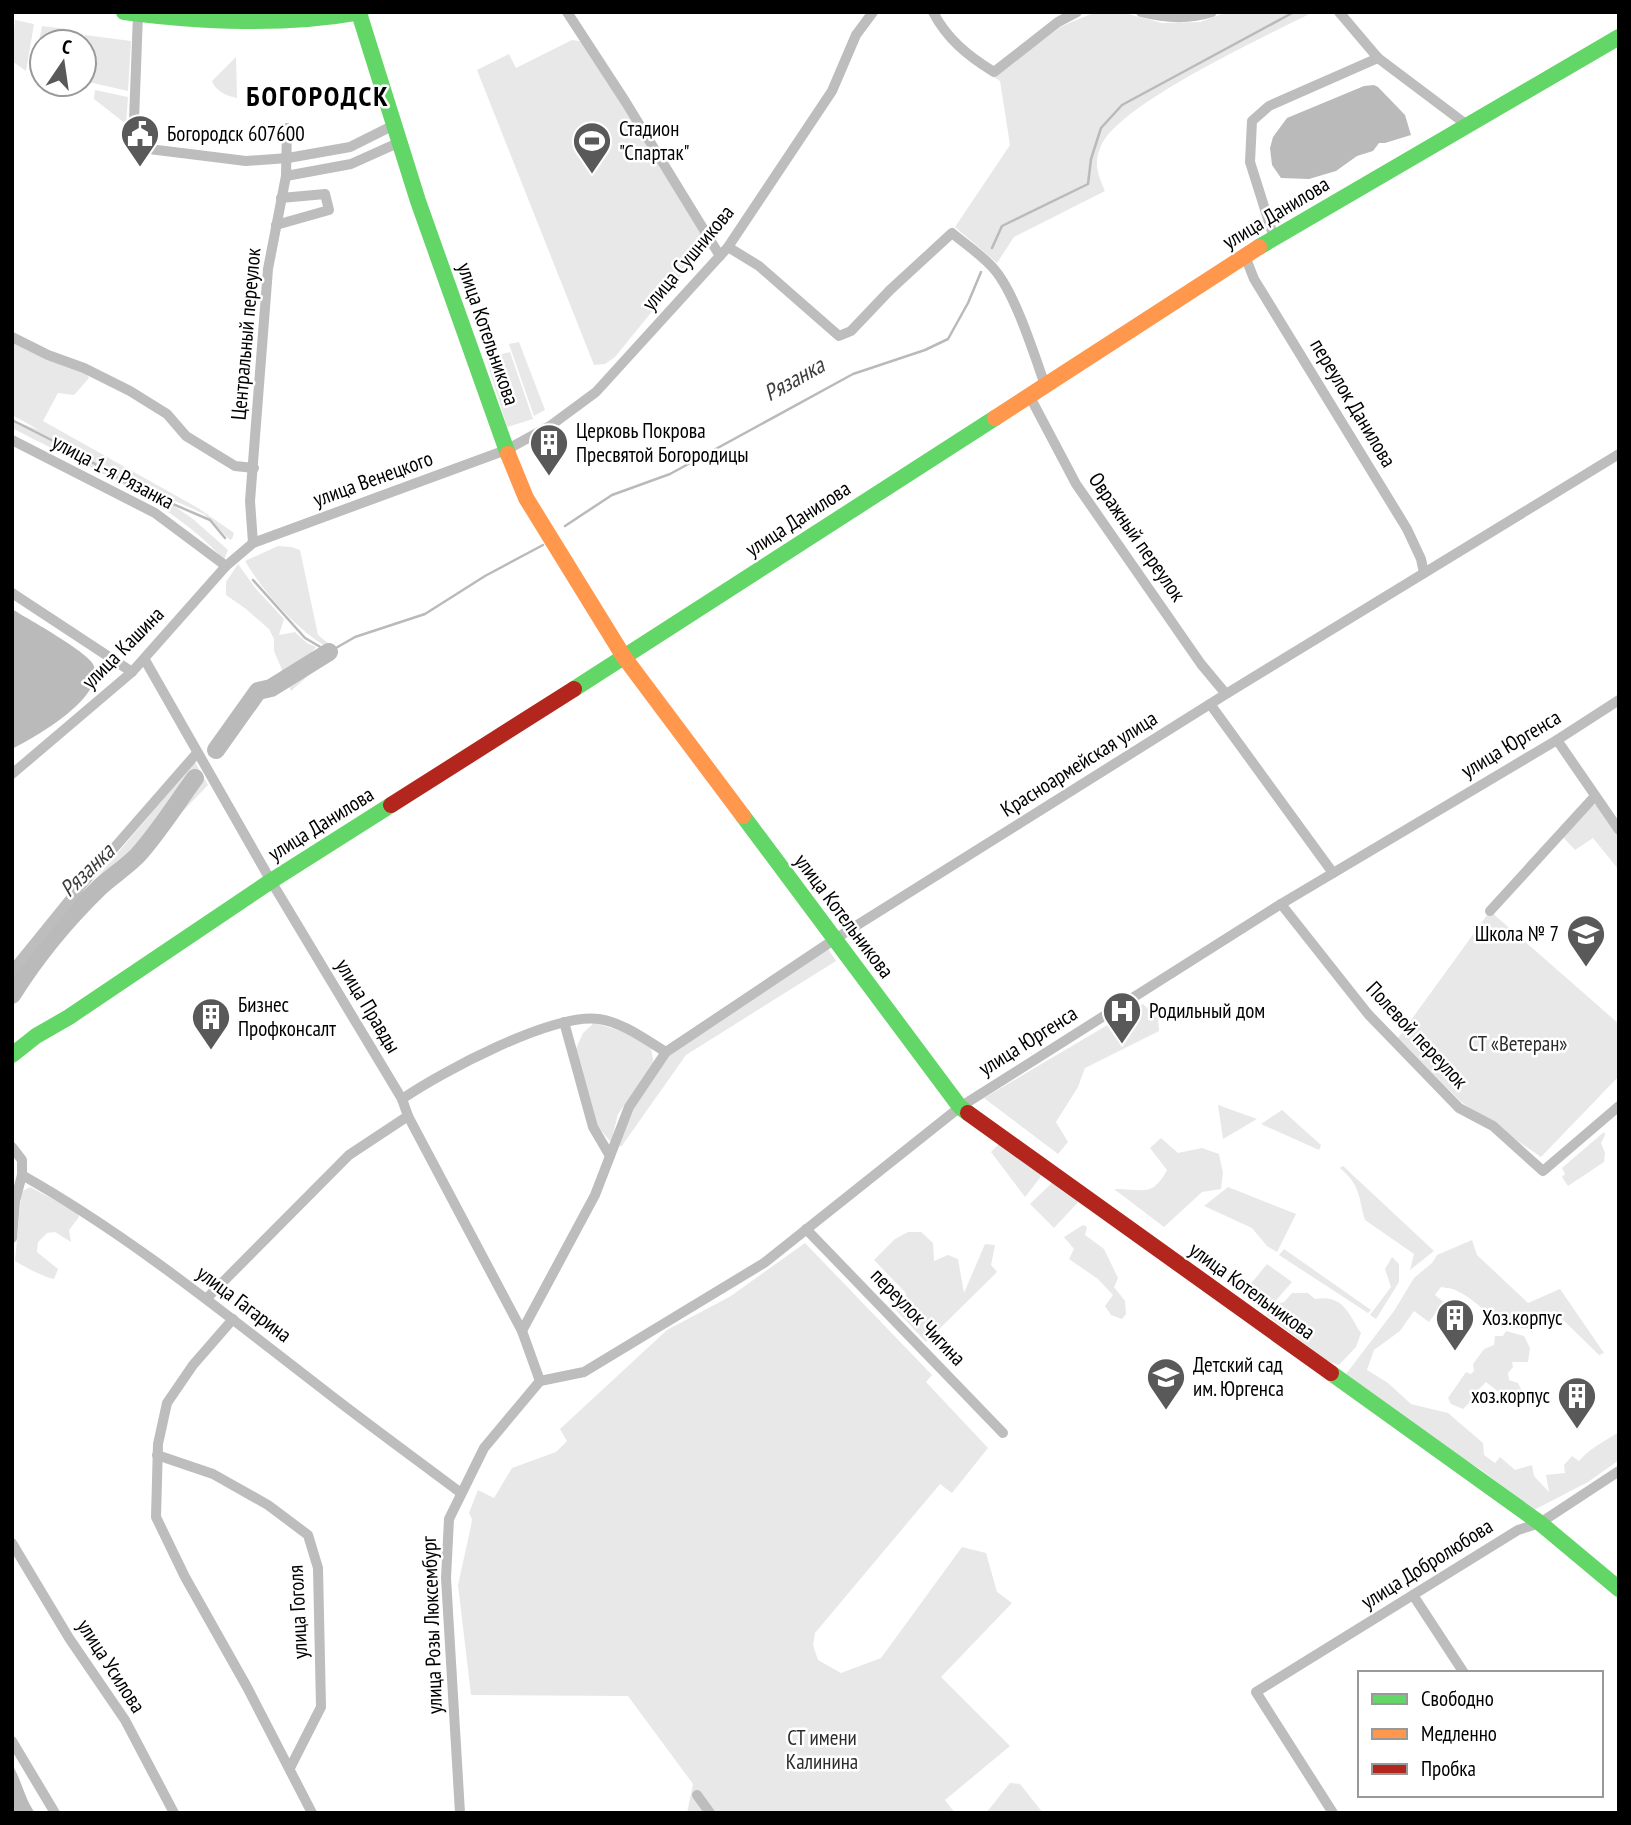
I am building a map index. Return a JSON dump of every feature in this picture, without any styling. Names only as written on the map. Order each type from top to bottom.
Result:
[{"type":"street","points":[[360,12],[295,21],[226,20],[131,13],[133,147],[246,161],[288,158],[350,147],[394,125]]},
{"type":"street","name":"улица Котельникова","points":[[360,12],[394,125],[506,450],[526,498],[624,657],[960,1107],[1540,1523],[1619,1589]]},
{"type":"street","points":[[566,12],[720,256]]},
{"type":"street","name":"улица Сушникова","points":[[506,450],[550,426],[596,392],[728,247],[832,91],[856,35],[873,12]]},
{"type":"street","points":[[933,12],[942,28],[957,45],[994,72],[1058,22],[1077,12]]},
{"type":"street","points":[[1140,12],[1163,18],[1200,16],[1212,12]]},
{"type":"street","points":[[1339,12],[1378,58],[1467,125]]},
{"type":"street","name":"улица Данилова","points":[[12,1055],[36,1036],[69,1017],[271,881],[624,657],[1245,256],[1619,37]]},
{"type":"street","points":[[1274,238],[1250,162],[1252,121],[1269,106],[1378,58]]},
{"type":"street","name":"Центральный переулок","points":[[253,543],[250,501],[268,269],[286,176],[287,128]]},
{"type":"street","points":[[286,176],[351,164],[400,142]]},
{"type":"street","points":[[276,225],[329,210],[325,194],[281,198]]},
{"type":"street","points":[[728,247],[760,266],[839,336],[851,331],[890,290],[952,233],[994,269],[1005,286],[1045,385]]},
{"type":"street","name":"переулок Данилова","points":[[1245,256],[1254,279],[1407,529],[1421,559],[1424,573]]},
{"type":"street","points":[[12,337],[130,391],[167,414],[186,436],[235,466],[254,468]]},
{"type":"street","name":"Овражный переулок","points":[[1029,395],[1076,484],[1201,664],[1226,694]]},
{"type":"street","name":"улица 1-я Рязанка","points":[[12,440],[155,513],[226,566]]},
{"type":"street","name":"улица Венецкого","points":[[253,543],[506,450]]},
{"type":"street","name":"Красноармейская улица","points":[[522,1331],[595,1195],[629,1107],[666,1052],[835,939],[1226,694],[1619,454]]},
{"type":"street","name":"улица Кашина","points":[[12,774],[145,660],[226,566],[253,543]]},
{"type":"street","points":[[12,593],[132,672]]},
{"type":"street","name":"улица Правды","points":[[145,660],[271,881],[402,1099],[408,1116],[522,1331],[540,1381]]},
{"type":"street","name":"улица Юргенса","points":[[540,1381],[584,1372],[764,1263],[960,1107],[1280,904],[1557,740],[1619,699]]},
{"type":"street","points":[[1210,704],[1333,873]]},
{"type":"street","points":[[1557,740],[1619,830]]},
{"type":"street","points":[[12,971],[80,887],[197,753]]},
{"type":"street","points":[[1490,911],[1595,796]]},
{"type":"street","name":"Полевой переулок","points":[[1280,904],[1368,1014],[1459,1108],[1493,1126],[1543,1171],[1619,1106]]},
{"type":"street","points":[[402,1099],[422,1085],[487,1050],[564,1022],[599,1019],[627,1029],[666,1052]]},
{"type":"street","points":[[564,1022],[593,1127],[610,1156]]},
{"type":"street","points":[[207,1298],[349,1155],[408,1116]]},
{"type":"street","points":[[12,1147],[22,1160],[22,1175],[13,1210],[12,1238]]},
{"type":"street","name":"улица Гагарина","points":[[22,1175],[60,1196],[207,1298],[461,1493]]},
{"type":"street","name":"переулок Чигина","points":[[806,1229],[1003,1433]]},
{"type":"street","points":[[233,1319],[193,1365],[167,1403],[157,1455],[156,1517],[312,1813]]},
{"type":"street","name":"улица Розы Люксембург","points":[[460,1813],[446,1578],[449,1519],[484,1448],[540,1381]]},
{"type":"street","name":"улица Гоголя","points":[[157,1455],[213,1474],[268,1505],[309,1535],[318,1568],[321,1707],[290,1768]]},
{"type":"street","name":"улица Добролюбова","points":[[1333,1813],[1256,1692],[1518,1530],[1540,1523],[1619,1471]]},
{"type":"street","name":"улица Усилова","points":[[12,1543],[69,1638],[125,1720],[174,1813]]},
{"type":"street","points":[[1413,1595],[1463,1671]]},
{"type":"street","points":[[12,1741],[55,1813]]},
{"type":"street","points":[[697,1795],[710,1813]]},
{"type":"green space","points":[[1096,12],[1121,12],[1162,23],[1200,22],[1227,12],[1313,12],[1197,72],[1136,110],[1114,129],[1101,146],[1097,169],[1105,191],[1014,237],[997,263],[955,227],[1010,145],[1000,81],[994,77],[1062,26]]},
{"type":"green space","points":[[15,20],[34,24],[33,28],[28,28],[26,71],[12,61]]},
{"type":"green space","points":[[98,37],[131,41],[128,91],[98,84]]},
{"type":"green space","name":"Стадион \"Спартак\"","points":[[572,40],[584,42],[707,244],[615,357],[605,364],[594,365],[477,70],[509,54],[516,68]]},
{"type":"green space","points":[[236,57],[237,98],[216,88],[212,81]]},
{"type":"green space","points":[[98,91],[128,97],[126,124],[94,99],[98,98]]},
{"type":"green space","points":[[12,340],[86,372],[89,378],[74,395],[58,393],[43,421],[198,508],[234,533],[230,540],[204,514],[151,490],[193,519],[228,550],[224,560],[203,539],[152,502],[96,470],[12,428],[12,420],[39,430],[12,415]]},
{"type":"green space","points":[[519,342],[545,410],[534,416],[509,344]]},
{"type":"green space","points":[[510,352],[533,419],[507,427],[486,358]]},
{"type":"green space","points":[[278,546],[300,550],[318,635],[329,644],[328,648],[315,640],[281,609],[245,561]]},
{"type":"green space","points":[[238,564],[256,589],[284,619],[279,635],[295,632],[316,647],[302,664],[307,666],[325,655],[328,658],[291,691],[274,651],[274,639],[269,629],[226,595],[226,582]]},
{"type":"green space","points":[[195,762],[208,785],[106,891],[85,906],[65,926],[67,931],[12,999],[12,977]]},
{"type":"green space","points":[[1592,804],[1596,805],[1619,837],[1619,870],[1593,838],[1575,850],[1562,836]]},
{"type":"green space","name":"СТ «Ветеран»","points":[[1490,911],[1619,1024],[1619,1076],[1541,1157],[1461,1102],[1398,1038]]},
{"type":"green space","points":[[827,947],[836,961],[686,1055],[621,1147],[619,1144],[630,1107],[670,1051]]},
{"type":"green space","points":[[1143,1004],[1158,1019],[1159,1031],[1085,1068],[1078,1087],[1056,1122],[1068,1142],[1058,1154],[984,1098]]},
{"type":"green space","points":[[594,1023],[625,1032],[651,1048],[654,1065],[618,1114],[611,1142],[596,1125],[575,1051],[583,1033]]},
{"type":"green space","points":[[1218,1105],[1257,1119],[1223,1139]]},
{"type":"green space","points":[[1282,1110],[1321,1145],[1319,1150],[1261,1124]]},
{"type":"green space","points":[[1604,1132],[1601,1143],[1605,1153],[1604,1162],[1568,1186],[1562,1177],[1565,1174],[1562,1168]]},
{"type":"green space","points":[[1161,1138],[1178,1153],[1202,1148],[1219,1154],[1223,1173],[1221,1189],[1202,1192],[1164,1227],[1114,1189],[1145,1190],[1162,1179],[1167,1170],[1150,1148]]},
{"type":"green space","points":[[1000,1143],[1042,1172],[1025,1197],[991,1152]]},
{"type":"green space","points":[[1343,1166],[1434,1251],[1410,1270],[1414,1254],[1365,1220],[1358,1192],[1352,1180],[1340,1168]]},
{"type":"green space","points":[[1054,1181],[1081,1199],[1054,1228],[1030,1204]]},
{"type":"green space","points":[[30,1187],[77,1212],[79,1217],[69,1230],[71,1242],[55,1232],[47,1233],[38,1242],[37,1252],[58,1269],[54,1279],[15,1261],[21,1196],[23,1191]]},
{"type":"green space","points":[[1228,1187],[1296,1214],[1277,1252],[1267,1246],[1252,1228],[1204,1206]]},
{"type":"green space","points":[[1083,1225],[1087,1227],[1085,1235],[1104,1249],[1118,1278],[1114,1287],[1125,1301],[1126,1314],[1122,1319],[1111,1315],[1105,1306],[1113,1295],[1098,1279],[1069,1259],[1074,1249],[1064,1237]]},
{"type":"green space","points":[[908,1232],[921,1232],[933,1243],[934,1261],[948,1255],[958,1259],[964,1293],[985,1244],[995,1245],[991,1265],[997,1272],[926,1342],[896,1310],[907,1298],[905,1292],[874,1260],[895,1239]]},
{"type":"green space","points":[[1472,1240],[1477,1255],[1528,1303],[1560,1289],[1604,1353],[1599,1355],[1554,1311],[1539,1317],[1530,1328],[1519,1328],[1499,1321],[1455,1290],[1441,1287],[1435,1295],[1444,1302],[1429,1322],[1414,1311],[1400,1331],[1374,1350],[1367,1370],[1388,1383],[1411,1404],[1448,1413],[1483,1443],[1484,1455],[1495,1463],[1500,1457],[1515,1470],[1532,1465],[1534,1476],[1549,1492],[1546,1475],[1565,1473],[1564,1465],[1572,1456],[1579,1461],[1593,1448],[1619,1432],[1619,1460],[1588,1482],[1534,1510],[1480,1469],[1432,1439],[1346,1374],[1394,1311],[1414,1278],[1432,1263],[1437,1255]]},
{"type":"green space","name":"СТ имени Калинина","points":[[805,1243],[932,1375],[926,1382],[988,1448],[952,1493],[940,1484],[815,1633],[813,1645],[818,1660],[841,1673],[881,1658],[962,1547],[986,1553],[997,1592],[1012,1603],[941,1677],[1010,1746],[945,1800],[955,1813],[687,1813],[693,1784],[628,1696],[471,1695],[458,1585],[471,1526],[469,1513],[478,1490],[494,1498],[512,1468],[556,1452],[567,1441],[560,1429],[667,1330],[731,1296]]},
{"type":"green space","points":[[1284,1249],[1371,1310],[1368,1313],[1279,1255]]},
{"type":"green space","points":[[1392,1257],[1399,1264],[1399,1282],[1376,1319],[1370,1315],[1391,1287],[1385,1269]]},
{"type":"green space","points":[[1267,1264],[1292,1282],[1273,1304],[1249,1286]]},
{"type":"green space","points":[[1292,1293],[1308,1293],[1315,1299],[1332,1299],[1348,1312],[1361,1333],[1356,1347],[1339,1365],[1327,1361],[1267,1315],[1271,1306],[1284,1302]]},
{"type":"green space","points":[[1506,1331],[1524,1336],[1530,1348],[1528,1362],[1512,1362],[1513,1367],[1508,1373],[1509,1380],[1518,1383],[1524,1395],[1524,1404],[1516,1406],[1486,1382],[1477,1391],[1473,1391],[1470,1402],[1463,1409],[1451,1404],[1448,1398],[1466,1372],[1471,1374],[1474,1371],[1473,1364],[1484,1349],[1494,1345],[1495,1336],[1503,1336]]},
{"type":"green space","points":[[1010,1783],[1020,1784],[1043,1813],[986,1813]]},
{"type":"shaded area","points":[[1374,85],[1405,115],[1411,135],[1379,143],[1373,151],[1357,156],[1336,171],[1309,179],[1281,178],[1272,165],[1270,148],[1273,137],[1287,118],[1364,86]]},
{"type":"shaded area","points":[[12,609],[80,651],[93,664],[95,676],[90,689],[67,714],[12,749]]},
{"type":"shaded area","points":[[12,1765],[28,1801],[35,1813],[12,1813]]},
{"type":"waterway","name":"Рязанка","points":[[992,248],[1002,226],[1088,184],[1091,159],[1101,128],[1122,105],[1294,12]]},
{"type":"waterway","name":"Рязанка","points":[[565,526],[612,495],[670,474],[853,374],[925,350],[948,339],[981,272]]},
{"type":"waterway","name":"Рязанка","points":[[12,420],[77,453],[131,486],[210,520],[225,538]]},
{"type":"waterway","name":"Рязанка","points":[[253,580],[305,638],[329,652],[355,637],[425,614],[485,576],[543,545]]},
{"type":"waterway","name":"Рязанка","points":[[216,750],[258,691],[271,688],[329,652]]},
{"type":"waterway","name":"Рязанка","points":[[12,995],[42,952],[75,912],[145,847],[195,778]]},
{"type":"traffic: fast","points":[[124,12],[243,21],[302,19],[361,12]]},
{"type":"traffic: fast","points":[[359,13],[418,201],[508,454]]},
{"type":"traffic: fast","points":[[1259,247],[1619,37]]},
{"type":"traffic: fast","points":[[574,689],[995,418]]},
{"type":"traffic: fast","points":[[12,1055],[36,1036],[391,805]]},
{"type":"traffic: fast","points":[[743,816],[960,1107],[968,1113]]},
{"type":"traffic: fast","points":[[1331,1373],[1540,1523],[1619,1589]]},
{"type":"traffic: slow","points":[[995,418],[1259,247]]},
{"type":"traffic: slow","points":[[508,454],[526,498],[624,657],[743,816]]},
{"type":"traffic: jam","points":[[391,805],[574,689]]},
{"type":"traffic: jam","points":[[968,1113],[1331,1373]]},
{"type":"place","name":"Богородск 607600","points":[[140,168]]},
{"type":"place","name":"Стадион \"Спартак\"","points":[[592,175]]},
{"type":"place","name":"Церковь Покрова Пресвятой Богородицы","points":[[549,477]]},
{"type":"place","name":"Школа № 7","points":[[1586,968]]},
{"type":"place","name":"Родильный дом","points":[[1122,1045]]},
{"type":"place","name":"Бизнес Профконсалт","points":[[211,1051]]},
{"type":"place","name":"Хоз.корпус","points":[[1455,1352]]},
{"type":"place","name":"Детский сад им. Юргенса","points":[[1166,1411]]},
{"type":"place","name":"хоз.корпус","points":[[1577,1430]]},
{"type":"district","name":"БОГОРОДСК","points":[[318,96]]}]
